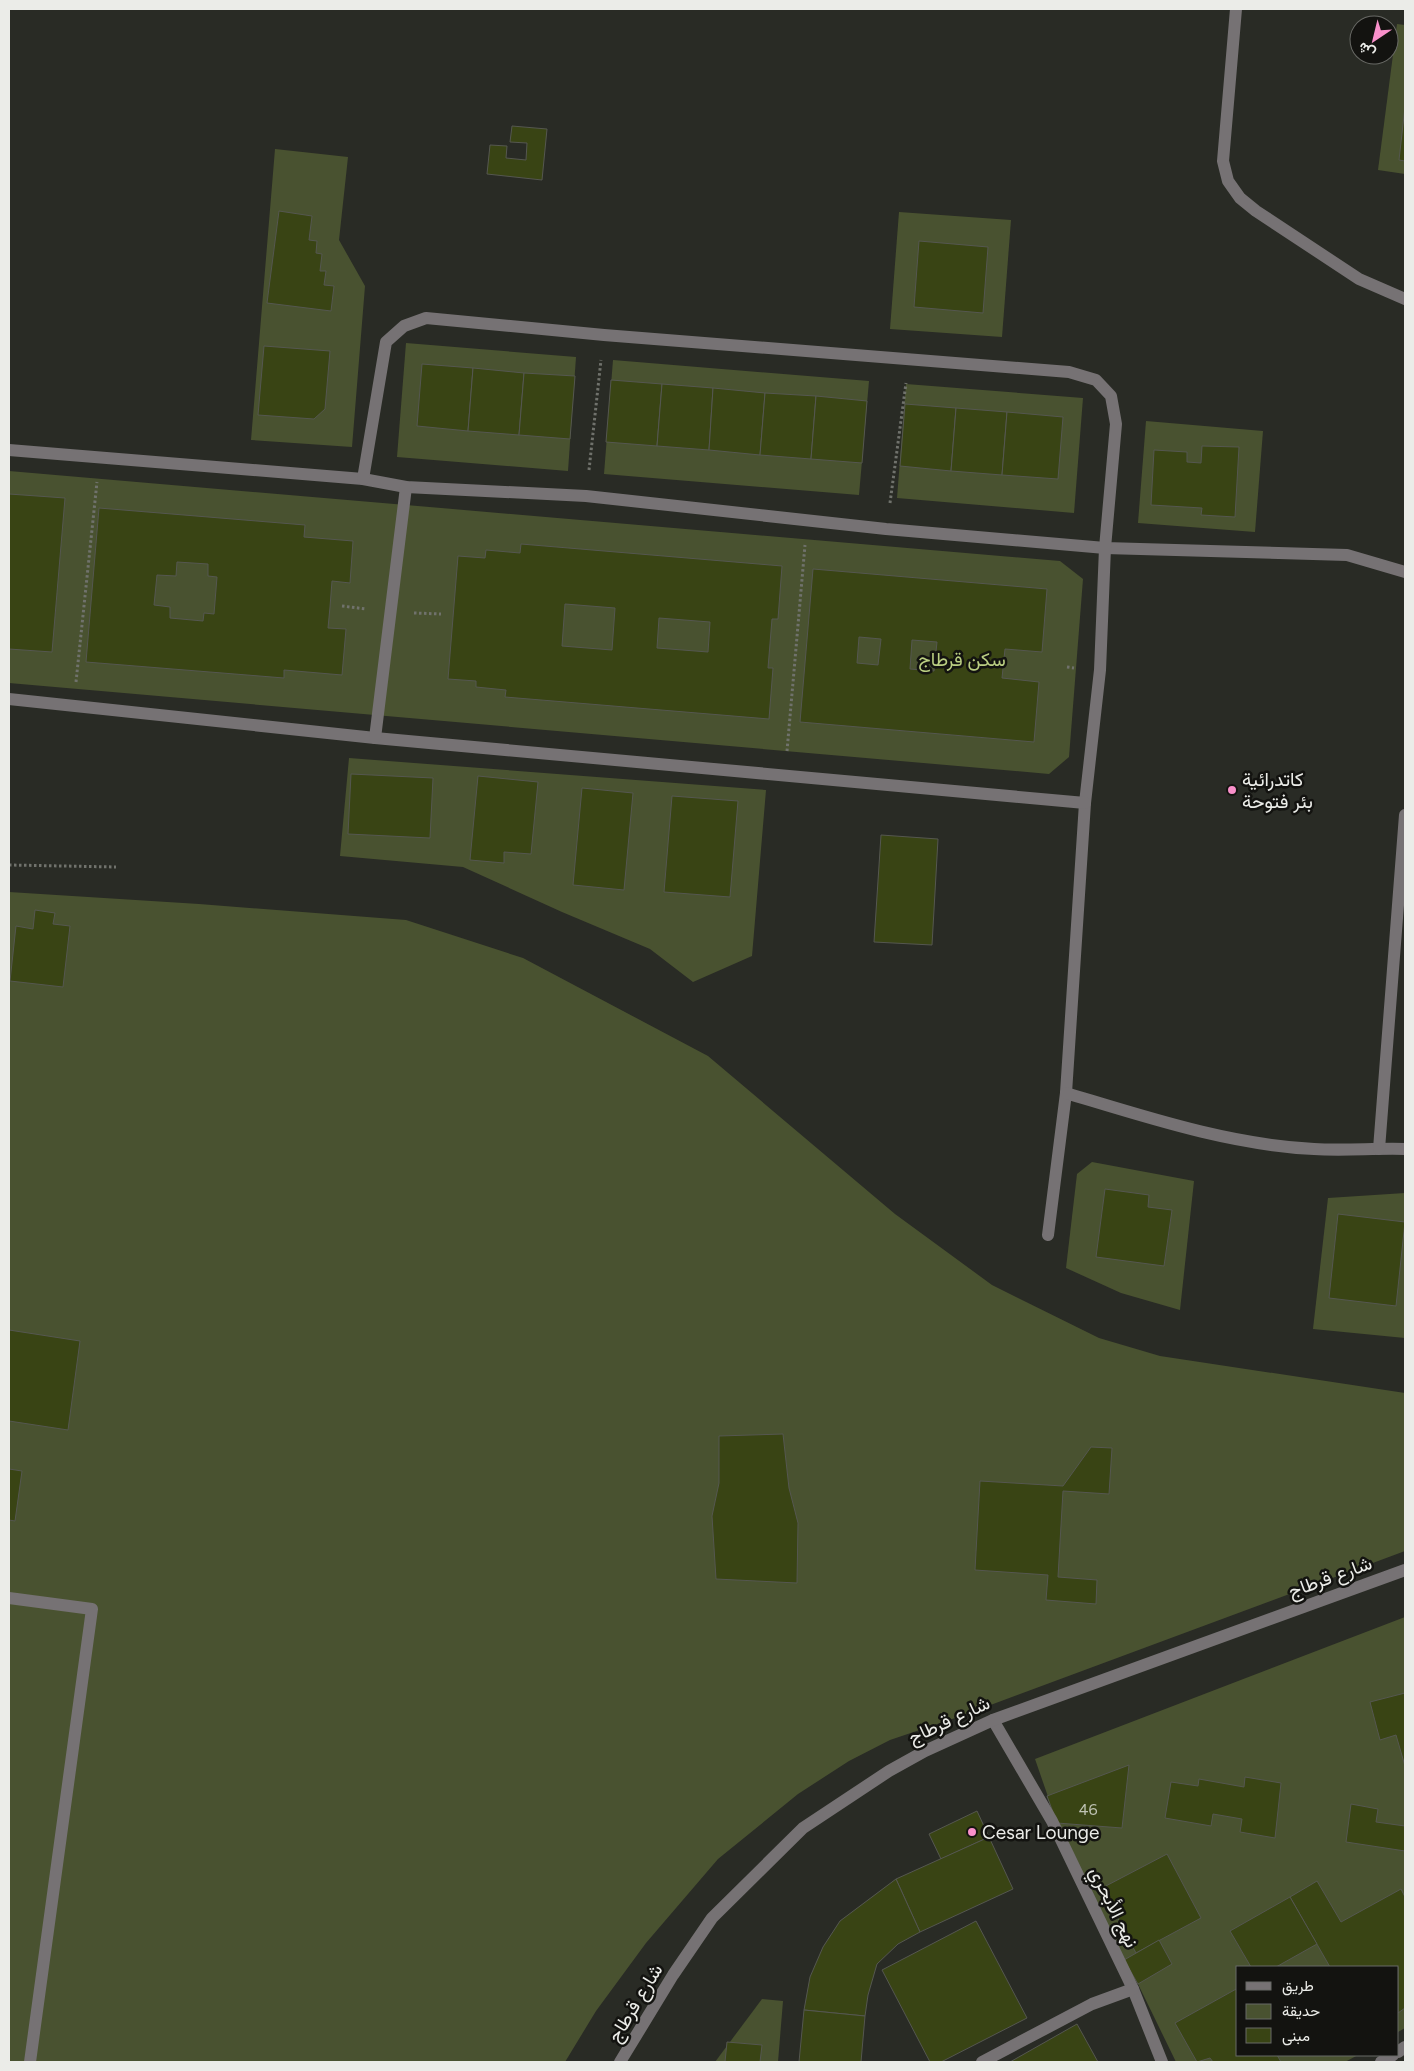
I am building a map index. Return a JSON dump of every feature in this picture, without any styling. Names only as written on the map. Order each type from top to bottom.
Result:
[{"type":"street","points":[[1236,9],[1223,161],[1228,181],[1240,198],[1256,211],[1359,279],[1405,299]]},
{"type":"street","points":[[363,479],[386,342],[404,326],[426,318],[604,335],[1069,372],[1096,380],[1111,396],[1116,424],[1104,548],[1100,670],[1085,803],[1066,1093],[1048,1235]]},
{"type":"street","points":[[9,450],[363,479],[406,487],[586,496],[886,529],[1104,548],[1347,555],[1405,572]]},
{"type":"street","points":[[375,738],[406,487]]},
{"type":"street","points":[[9,699],[375,738],[1085,803]]},
{"type":"street","points":[[1379,1148],[1405,815]]},
{"type":"street","points":[[1066,1093],[1171,1123],[1254,1142],[1314,1149],[1405,1149]]},
{"type":"street","name":"شارع قرطاج","points":[[620,2062],[673,1975],[712,1918],[803,1828],[889,1771],[925,1751],[993,1720],[1405,1570]]},
{"type":"street","points":[[9,1598],[92,1609],[30,2062]]},
{"type":"street","name":"نهج الأبحري","points":[[993,1720],[1052,1821],[1133,1990],[1162,2062]]},
{"type":"street","points":[[982,2062],[1092,2004],[1133,1990]]},
{"type":"path","points":[[586,496],[604,335]]},
{"type":"path","points":[[886,529],[909,360]]},
{"type":"path","points":[[73,706],[99,456]]},
{"type":"path","points":[[784,774],[807,520]]},
{"type":"path","points":[[9,865],[116,867]]},
{"type":"green space","points":[[1399,24],[1405,25],[1405,174],[1378,170],[1392,65],[1399,65]]},
{"type":"green space","points":[[275,149],[348,157],[339,240],[365,286],[352,447],[251,440]]},
{"type":"green space","points":[[899,212],[1011,220],[1002,337],[890,329]]},
{"type":"green space","points":[[406,343],[576,357],[568,471],[397,457]]},
{"type":"green space","points":[[613,360],[869,381],[859,495],[604,474]]},
{"type":"green space","points":[[906,384],[1083,398],[1074,513],[897,498]]},
{"type":"green space","points":[[1146,421],[1263,431],[1255,532],[1138,523]]},
{"type":"green space","name":"سكن قرطاج","points":[[9,471],[1060,561],[1083,579],[1069,757],[1049,774],[9,683]]},
{"type":"green space","points":[[349,758],[766,790],[752,956],[693,982],[650,949],[463,867],[340,856]]},
{"type":"green space","points":[[9,892],[406,920],[523,958],[708,1056],[895,1214],[992,1285],[1099,1338],[1160,1356],[1405,1393],[1405,1551],[961,1716],[890,1740],[849,1761],[798,1794],[718,1859],[646,1943],[596,2011],[565,2062],[9,2062]]},
{"type":"green space","points":[[1092,1162],[1194,1181],[1180,1310],[1121,1293],[1066,1268],[1077,1174]]},
{"type":"green space","points":[[1405,1193],[1405,1338],[1313,1329],[1328,1198]]},
{"type":"green space","points":[[1405,1617],[1405,2028],[1399,2031],[1399,1966],[1236,1966],[1236,2056],[1356,2056],[1345,2062],[1176,2062],[1138,1984],[1064,1843],[1035,1759]]},
{"type":"green space","points":[[762,1999],[783,2001],[778,2062],[715,2062]]},
{"type":"building","points":[[1405,107],[1405,161],[1399,160]]},
{"type":"building","points":[[512,126],[547,129],[542,180],[487,174],[490,145],[507,146],[506,158],[526,160],[527,143],[510,142]]},
{"type":"building","points":[[279,211],[312,216],[309,240],[317,241],[316,253],[322,254],[320,271],[326,271],[324,285],[334,286],[331,311],[267,303]]},
{"type":"building","points":[[919,241],[988,247],[983,313],[914,307]]},
{"type":"building","points":[[264,346],[330,351],[325,409],[314,419],[258,415]]},
{"type":"building","points":[[422,364],[473,368],[468,431],[417,426]]},
{"type":"building","points":[[473,368],[524,373],[519,435],[468,431]]},
{"type":"building","points":[[524,373],[575,376],[570,439],[519,435]]},
{"type":"building","points":[[611,380],[662,384],[657,446],[606,442]]},
{"type":"building","points":[[662,384],[713,388],[709,450],[657,446]]},
{"type":"building","points":[[713,388],[765,393],[760,455],[709,450]]},
{"type":"building","points":[[765,393],[816,396],[811,459],[760,455]]},
{"type":"building","points":[[816,396],[867,401],[862,463],[811,459]]},
{"type":"building","points":[[905,404],[956,408],[951,471],[900,466]]},
{"type":"building","points":[[956,408],[1007,412],[1002,475],[951,471]]},
{"type":"building","points":[[1007,412],[1063,417],[1058,479],[1002,475]]},
{"type":"building","points":[[1202,446],[1239,447],[1235,517],[1201,515],[1202,508],[1151,505],[1154,450],[1187,452],[1187,462],[1201,463]]},
{"type":"building","points":[[9,494],[65,498],[52,652],[9,649]]},
{"type":"building","points":[[99,508],[305,525],[304,537],[353,541],[350,583],[332,581],[328,628],[346,629],[342,675],[284,670],[284,678],[86,662]],"holes":[[[177,562],[208,564],[208,576],[217,577],[214,614],[204,613],[203,621],[170,618],[170,607],[154,605],[157,575],[176,576]]]},
{"type":"building","points":[[521,544],[782,566],[778,619],[772,619],[768,668],[773,668],[769,719],[505,697],[506,690],[476,687],[476,681],[448,679],[458,556],[485,558],[486,550],[520,553]],"holes":[[[565,604],[615,608],[612,650],[562,646]],[[659,618],[710,622],[708,652],[657,648]]]},
{"type":"building","points":[[813,569],[1047,589],[1042,652],[1005,649],[1002,678],[1039,682],[1034,742],[800,722]],"holes":[[[859,637],[881,639],[878,665],[857,663]],[[912,640],[937,642],[934,671],[910,669]]]},
{"type":"building","points":[[351,774],[433,778],[430,838],[348,834]]},
{"type":"building","points":[[478,776],[538,782],[531,854],[504,852],[504,863],[470,860]]},
{"type":"building","points":[[582,788],[633,793],[624,890],[573,885]]},
{"type":"building","points":[[672,796],[738,801],[730,897],[664,892]]},
{"type":"building","points":[[881,835],[938,839],[932,945],[874,942]]},
{"type":"building","points":[[35,910],[55,913],[53,924],[70,926],[63,987],[10,981],[16,926],[33,929]]},
{"type":"building","points":[[1105,1189],[1149,1195],[1148,1207],[1172,1210],[1164,1266],[1096,1257]]},
{"type":"building","points":[[1338,1214],[1405,1222],[1396,1306],[1329,1298]]},
{"type":"building","points":[[9,1330],[80,1341],[68,1430],[9,1421]]},
{"type":"building","points":[[783,1434],[789,1488],[798,1523],[797,1583],[716,1579],[712,1516],[719,1483],[719,1436]]},
{"type":"building","points":[[1091,1447],[1112,1448],[1109,1494],[1063,1491],[1058,1577],[1097,1580],[1096,1604],[1046,1600],[1048,1575],[975,1570],[980,1481],[1063,1486]]},
{"type":"building","points":[[9,1469],[22,1471],[15,1521],[9,1520]]},
{"type":"building","points":[[1405,1693],[1405,1766],[1396,1735],[1380,1740],[1370,1702]]},
{"type":"building","points":[[1129,1765],[1122,1828],[1057,1823],[1047,1796]]},
{"type":"building","points":[[1245,1777],[1281,1783],[1275,1838],[1240,1832],[1242,1819],[1213,1814],[1211,1826],[1165,1818],[1171,1782],[1198,1786],[1199,1779],[1244,1787]]},
{"type":"building","points":[[1351,1804],[1378,1809],[1376,1822],[1405,1826],[1405,1851],[1346,1842]]},
{"type":"building","points":[[977,1811],[989,1837],[941,1859],[929,1834]]},
{"type":"building","points":[[989,1837],[1013,1889],[920,1932],[896,1879]]},
{"type":"building","points":[[1167,1854],[1201,1918],[1136,1953],[1102,1888]]},
{"type":"building","points":[[896,1879],[920,1932],[898,1944],[877,1964],[868,1995],[865,2016],[804,2010],[810,1977],[823,1947],[840,1921]]},
{"type":"building","points":[[1317,1881],[1341,1922],[1401,1889],[1405,1897],[1405,2008],[1399,2012],[1399,1966],[1329,1966],[1290,1897]]},
{"type":"building","points":[[1290,1897],[1317,1944],[1278,1966],[1250,1966],[1230,1931]]},
{"type":"building","points":[[976,1921],[1027,2018],[941,2062],[930,2062],[882,1970]]},
{"type":"building","points":[[1159,1940],[1172,1964],[1138,1984],[1124,1960]]},
{"type":"building","points":[[1236,1989],[1236,2056],[1278,2056],[1281,2062],[1213,2062],[1210,2058],[1197,2062],[1175,2023]]},
{"type":"building","points":[[804,2010],[865,2016],[861,2062],[799,2062]]},
{"type":"building","points":[[1077,2024],[1098,2062],[1010,2062]]},
{"type":"building","points":[[727,2042],[762,2045],[760,2062],[725,2062]]},
{"type":"place","name":"كاتدرائية بئر فتوحة","points":[[1232,790]]},
{"type":"place","name":"Cesar Lounge","points":[[972,1832]]}]
